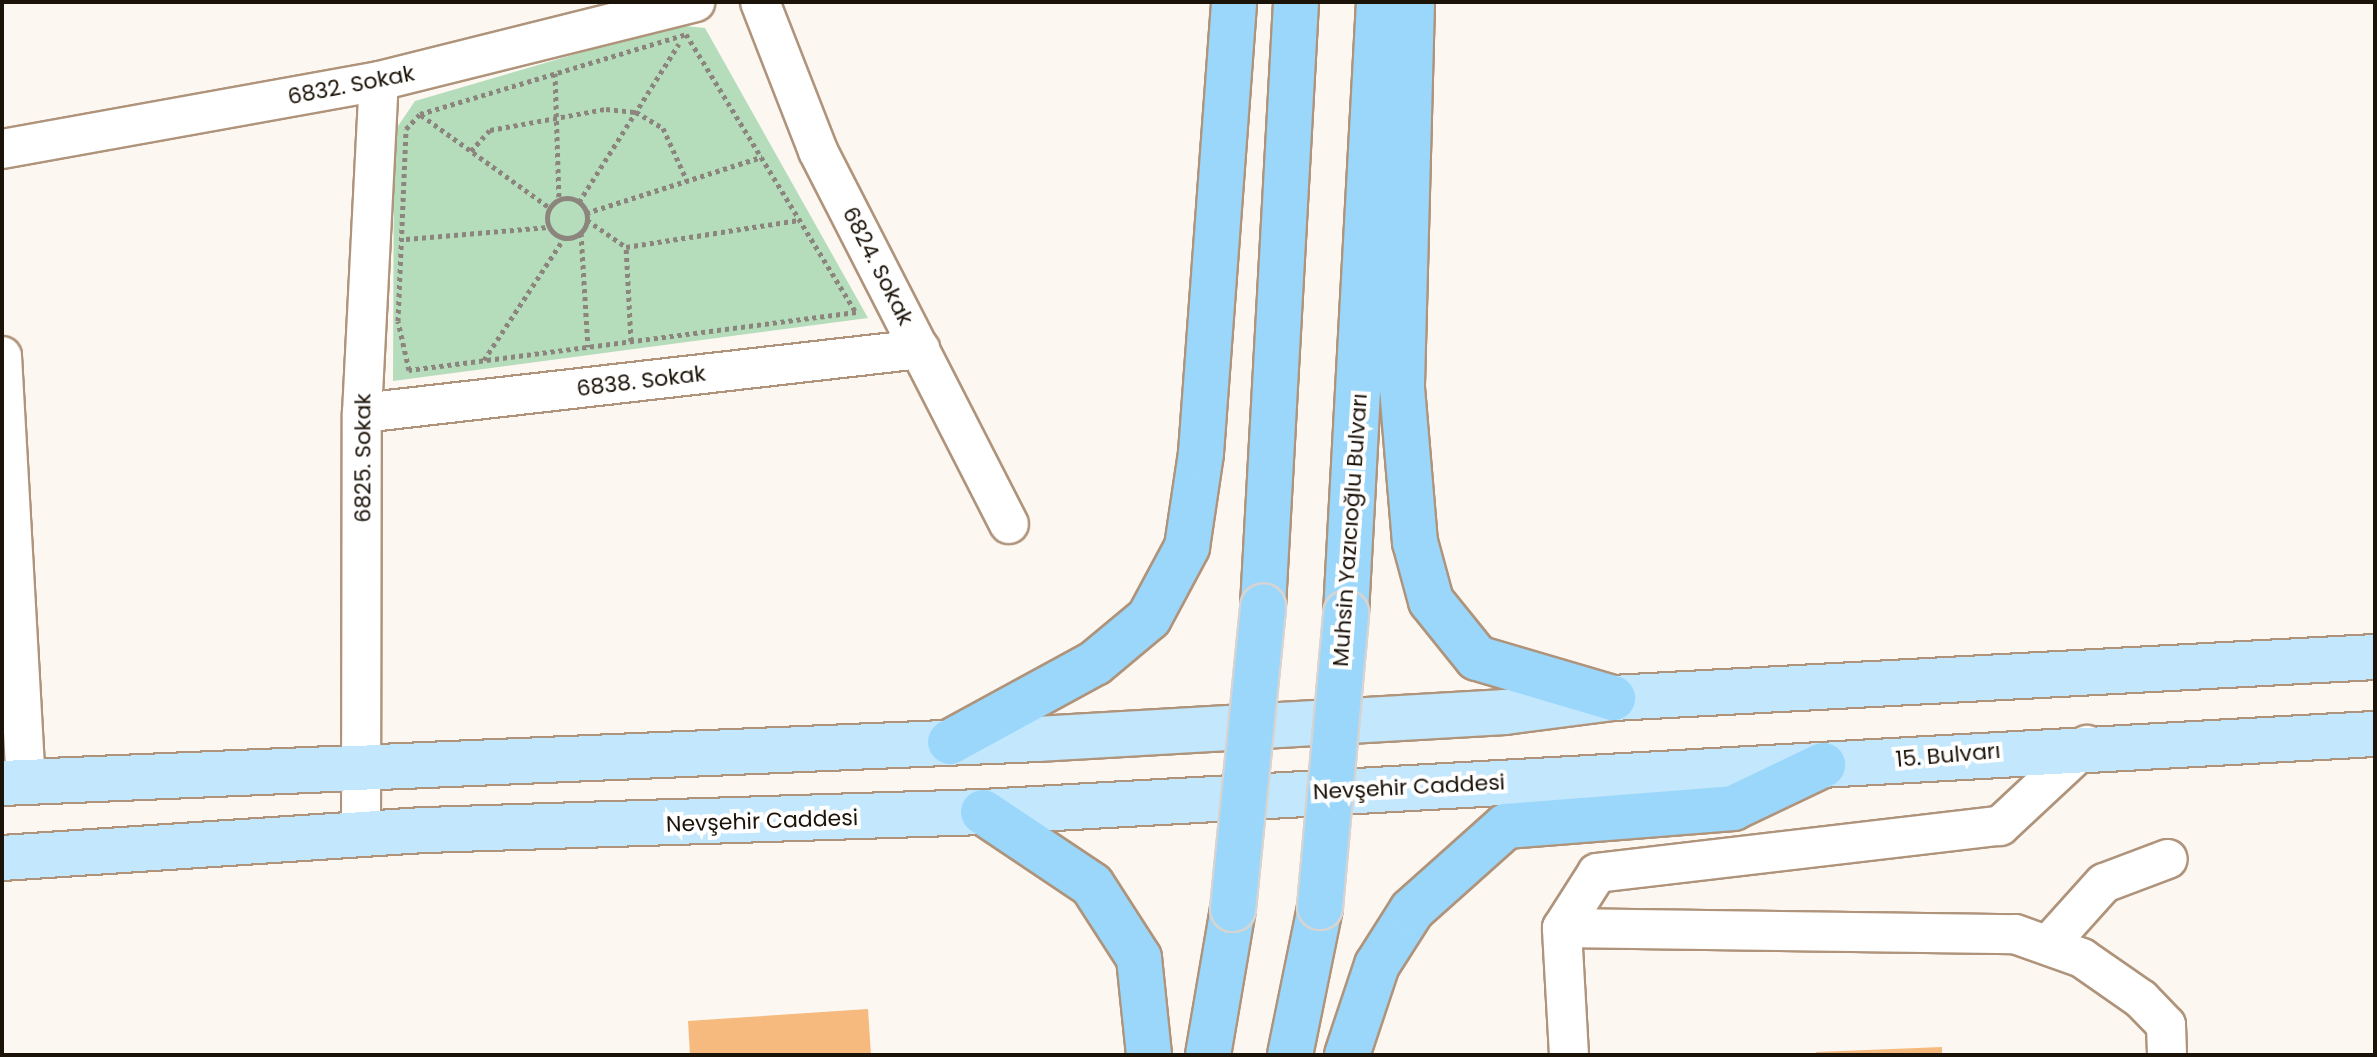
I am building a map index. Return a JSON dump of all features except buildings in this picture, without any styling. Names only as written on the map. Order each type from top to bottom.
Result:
[{"type":"highway","points":[[950,742],[1095,663],[1149,618],[1187,547],[1201,453],[1234,2]]},
{"type":"highway","points":[[1208,1055],[1233,909],[1263,606],[1296,2]]},
{"type":"highway","name":"Muhsin Yazıcıoğlu Bulvarı","points":[[1290,1055],[1320,907],[1346,613],[1379,2]]},
{"type":"highway","points":[[1412,2],[1402,388],[1415,542],[1431,601],[1477,658],[1613,698]]},
{"type":"highway","points":[[1347,1055],[1377,965],[1412,910],[1506,826],[1733,808],[1823,765]]},
{"type":"highway","points":[[983,812],[1092,885],[1139,958],[1149,1055]]},
{"type":"main road","points":[[14,782],[950,742],[1505,712],[1613,698],[2375,657]]},
{"type":"main road","name":"15. Bulvarı","points":[[1522,780],[1823,765],[2087,745],[2375,734]]},
{"type":"main road","name":"Nevşehir Caddesi","points":[[2,858],[361,835],[983,812],[1522,780]]},
{"type":"street","name":"6824. Sokak","points":[[760,2],[818,151],[1009,524]]},
{"type":"street","name":"6832. Sokak","points":[[2,149],[379,81],[690,18]]},
{"type":"street","name":"6825. Sokak","points":[[361,835],[367,767],[362,413],[379,81]]},
{"type":"street","name":"6838. Sokak","points":[[362,413],[920,349]]},
{"type":"street","points":[[2,356],[14,782]]},
{"type":"street","points":[[1569,1055],[1562,928],[1597,873],[2000,826],[2087,745]]},
{"type":"street","points":[[2049,944],[2104,883],[2168,859]]},
{"type":"street","points":[[1562,928],[2015,934],[2049,944],[2141,999],[2166,1025],[2167,1055]]},
{"type":"path","points":[[690,18],[762,157],[856,312],[409,370],[398,321],[406,129],[420,114],[555,73],[690,18]]},
{"type":"path","points":[[579,202],[690,18]]},
{"type":"path","points":[[548,227],[550,208],[559,199],[554,119],[555,73]]},
{"type":"path","points":[[471,151],[490,130],[554,119],[636,112],[663,128],[687,181]]},
{"type":"path","points":[[420,114],[550,208]]},
{"type":"path","points":[[587,216],[762,157]]},
{"type":"path","points":[[559,199],[579,202]]},
{"type":"path","points":[[579,202],[587,216],[626,247],[799,220]]},
{"type":"path","points":[[587,216],[581,232],[588,347]]},
{"type":"path","points":[[401,240],[548,227],[564,238]]},
{"type":"path","points":[[484,360],[564,238],[581,232]]},
{"type":"path","points":[[626,247],[631,341]]},
{"type":"green space","points":[[675,25],[705,28],[868,318],[393,381],[394,132],[415,101]]}]
